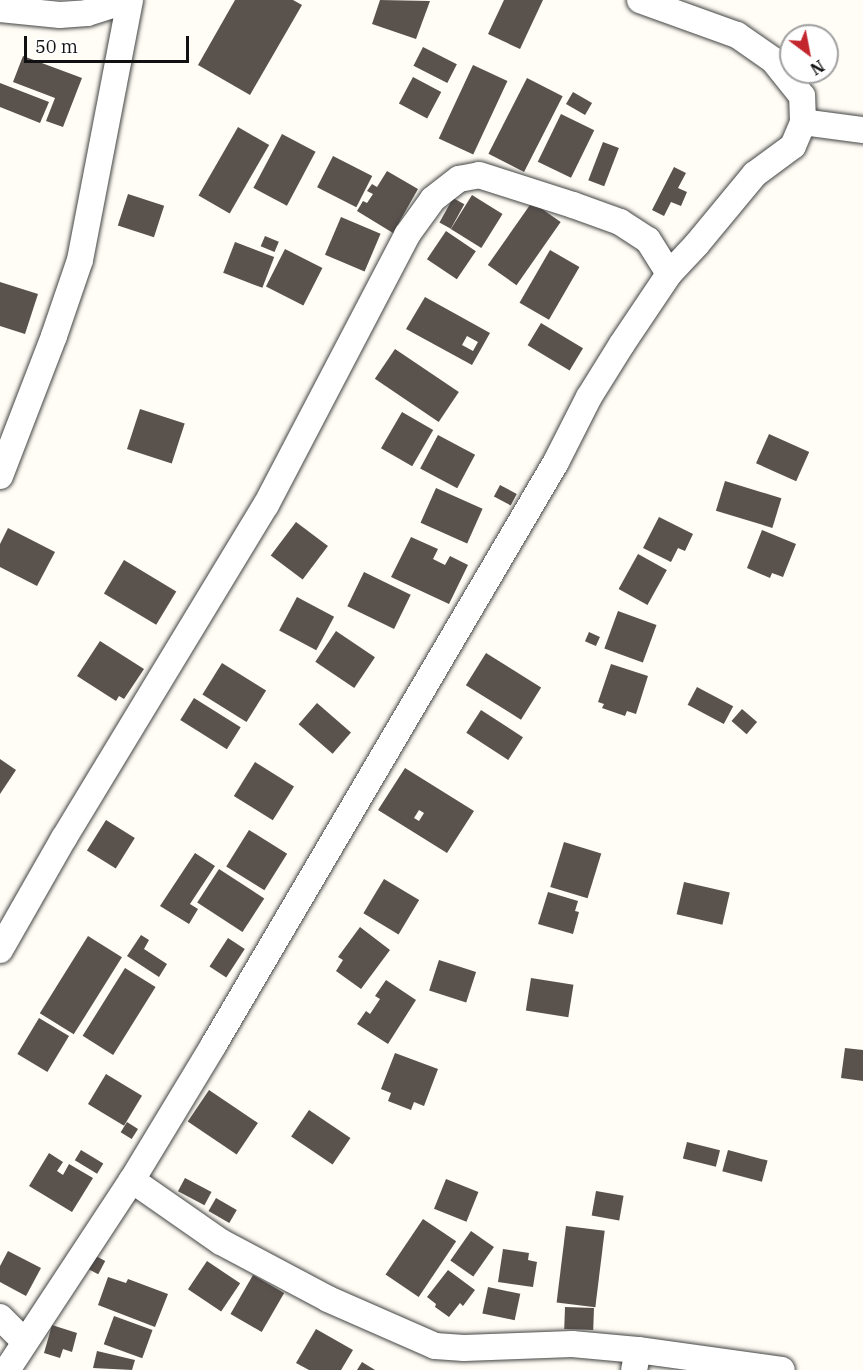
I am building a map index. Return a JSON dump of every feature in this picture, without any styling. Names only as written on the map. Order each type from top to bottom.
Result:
[{"type":"street","points":[[0,9],[60,15],[87,14],[129,0],[80,260],[54,336],[0,476]]},
{"type":"street","points":[[7,1370],[132,1180],[556,462],[589,397],[669,274],[755,174],[793,146],[803,122],[802,96],[773,60],[737,35],[640,0]]},
{"type":"street","points":[[803,122],[863,130]]},
{"type":"street","points":[[0,950],[64,838],[266,505],[407,235],[433,199],[459,179],[479,175],[620,222],[648,240],[669,274]]},
{"type":"street","points":[[132,1180],[221,1242],[328,1299],[435,1346],[464,1348],[572,1344],[636,1360],[782,1370]]},
{"type":"street","points":[[0,1317],[25,1342]]},
{"type":"building","points":[[235,0],[293,0],[302,5],[250,95],[198,65]]},
{"type":"building","points":[[380,0],[430,1],[416,39],[372,24]]},
{"type":"building","points":[[504,0],[543,0],[520,49],[488,34]]},
{"type":"building","points":[[423,47],[457,64],[447,83],[413,66]]},
{"type":"building","points":[[23,56],[82,78],[63,127],[46,121],[55,98],[13,82]]},
{"type":"building","points":[[473,65],[507,81],[473,154],[439,138]]},
{"type":"building","points":[[413,77],[441,92],[427,119],[399,103]]},
{"type":"building","points":[[527,78],[563,96],[524,172],[488,154]]},
{"type":"building","points":[[0,83],[49,102],[40,123],[0,107]]},
{"type":"building","points":[[573,92],[592,103],[585,115],[566,104]]},
{"type":"building","points":[[561,114],[594,130],[571,178],[538,162]]},
{"type":"building","points":[[238,127],[269,145],[230,213],[198,195]]},
{"type":"building","points":[[282,134],[316,152],[287,206],[253,188]]},
{"type":"building","points":[[603,142],[619,148],[604,186],[588,180]]},
{"type":"building","points":[[333,156],[372,176],[356,207],[317,187]]},
{"type":"building","points":[[674,167],[686,173],[678,188],[687,192],[681,206],[671,202],[664,216],[652,210]]},
{"type":"building","points":[[387,171],[418,189],[393,233],[357,211],[363,201],[367,203],[373,194],[367,191],[372,184],[377,187]]},
{"type":"building","points":[[128,194],[164,206],[154,237],[118,225]]},
{"type":"building","points":[[472,195],[503,214],[481,248],[451,229]]},
{"type":"building","points":[[453,198],[464,204],[451,229],[439,222]]},
{"type":"building","points":[[532,202],[561,222],[517,285],[488,265]]},
{"type":"building","points":[[341,217],[381,234],[365,272],[325,255]]},
{"type":"building","points":[[446,231],[476,251],[457,279],[427,259]]},
{"type":"building","points":[[265,236],[279,242],[275,252],[261,246]]},
{"type":"building","points":[[235,242],[274,257],[262,288],[223,273]]},
{"type":"building","points":[[285,249],[322,268],[303,305],[266,286]]},
{"type":"building","points":[[550,250],[579,267],[549,320],[520,303]]},
{"type":"building","points":[[0,282],[38,294],[25,334],[0,326]]},
{"type":"building","points":[[425,297],[490,333],[472,365],[406,329]],"holes":[[[467,336],[478,342],[473,351],[462,345]]]},
{"type":"building","points":[[541,323],[583,348],[570,371],[528,345]]},
{"type":"building","points":[[395,349],[459,392],[439,422],[375,379]]},
{"type":"building","points":[[140,409],[185,424],[172,463],[127,449]]},
{"type":"building","points":[[402,412],[433,430],[412,466],[381,448]]},
{"type":"building","points":[[769,434],[809,452],[796,481],[756,463]]},
{"type":"building","points":[[438,435],[475,455],[457,488],[420,469]]},
{"type":"building","points":[[725,481],[781,498],[772,528],[716,511]]},
{"type":"building","points":[[500,485],[517,494],[511,505],[494,496]]},
{"type":"building","points":[[436,488],[483,509],[467,543],[421,523]]},
{"type":"building","points":[[659,517],[693,534],[685,551],[678,548],[671,562],[643,548]]},
{"type":"building","points":[[296,522],[328,546],[303,580],[271,556]]},
{"type":"building","points":[[8,528],[55,552],[37,586],[0,567],[0,544]]},
{"type":"building","points":[[762,530],[796,544],[783,577],[772,573],[770,578],[747,568]]},
{"type":"building","points":[[411,537],[438,549],[433,559],[445,565],[450,556],[468,565],[449,604],[391,577]]},
{"type":"building","points":[[638,554],[667,570],[647,605],[619,589]]},
{"type":"building","points":[[124,560],[176,591],[156,625],[104,593]]},
{"type":"building","points":[[364,572],[411,595],[394,629],[347,606]]},
{"type":"building","points":[[297,597],[334,617],[316,650],[279,631]]},
{"type":"building","points":[[618,611],[657,625],[643,663],[604,649]]},
{"type":"building","points":[[336,631],[375,657],[354,688],[315,662]]},
{"type":"building","points":[[589,632],[600,637],[596,646],[585,641]]},
{"type":"building","points":[[100,641],[144,669],[124,699],[119,696],[116,701],[77,676]]},
{"type":"building","points":[[486,653],[541,687],[521,720],[466,685]]},
{"type":"building","points":[[222,663],[266,691],[246,722],[202,694]]},
{"type":"building","points":[[611,664],[648,676],[636,714],[627,711],[625,716],[602,708],[604,704],[598,702]]},
{"type":"building","points":[[697,687],[733,706],[724,724],[688,705]]},
{"type":"building","points":[[194,698],[241,727],[227,749],[180,720]]},
{"type":"building","points":[[317,703],[351,733],[333,754],[299,724]]},
{"type":"building","points":[[742,709],[757,722],[747,734],[732,721]]},
{"type":"building","points":[[481,710],[523,737],[508,760],[466,733]]},
{"type":"building","points":[[0,759],[16,770],[0,794]]},
{"type":"building","points":[[255,762],[294,786],[273,820],[234,796]]},
{"type":"building","points":[[405,768],[474,811],[447,853],[378,810]],"holes":[[[419,810],[424,813],[419,821],[414,818]]]},
{"type":"building","points":[[106,820],[135,838],[116,869],[87,851]]},
{"type":"building","points":[[249,830],[287,854],[264,890],[226,866]]},
{"type":"building","points":[[564,842],[601,853],[588,898],[550,887]]},
{"type":"building","points":[[195,853],[215,866],[190,904],[198,909],[189,924],[160,906]]},
{"type":"building","points":[[219,869],[264,898],[243,932],[197,903]]},
{"type":"building","points":[[384,879],[419,900],[399,934],[363,913]]},
{"type":"building","points":[[684,882],[730,893],[722,925],[677,914]]},
{"type":"building","points":[[548,892],[578,901],[575,911],[579,912],[573,934],[538,924]]},
{"type":"building","points":[[360,927],[390,950],[361,989],[336,971],[343,960],[338,957]]},
{"type":"building","points":[[141,935],[149,940],[144,949],[167,964],[159,977],[127,956]]},
{"type":"building","points":[[88,936],[122,957],[74,1034],[40,1013]]},
{"type":"building","points":[[228,938],[245,949],[226,977],[209,967]]},
{"type":"building","points":[[439,960],[476,972],[466,1002],[429,990]]},
{"type":"building","points":[[125,968],[156,987],[113,1055],[83,1036]]},
{"type":"building","points":[[531,978],[573,985],[568,1017],[526,1011]]},
{"type":"building","points":[[386,980],[416,1000],[388,1044],[357,1024],[366,1011],[370,1014],[380,999],[375,996]]},
{"type":"building","points":[[39,1018],[69,1036],[47,1072],[17,1054]]},
{"type":"building","points":[[845,1048],[863,1050],[863,1081],[841,1078]]},
{"type":"building","points":[[395,1053],[438,1069],[424,1106],[414,1102],[411,1110],[388,1101],[391,1093],[381,1089]]},
{"type":"building","points":[[106,1074],[142,1096],[124,1126],[88,1104]]},
{"type":"building","points":[[209,1090],[258,1123],[237,1154],[188,1122]]},
{"type":"building","points":[[309,1110],[350,1138],[333,1164],[291,1137]]},
{"type":"building","points":[[127,1122],[138,1129],[132,1139],[121,1132]]},
{"type":"building","points":[[687,1142],[720,1150],[716,1167],[683,1158]]},
{"type":"building","points":[[81,1150],[103,1163],[97,1174],[75,1160]]},
{"type":"building","points":[[728,1150],[768,1161],[762,1182],[722,1171]]},
{"type":"building","points":[[49,1153],[63,1162],[57,1171],[63,1175],[69,1164],[93,1178],[72,1212],[29,1186]]},
{"type":"building","points":[[185,1178],[211,1192],[204,1205],[178,1191]]},
{"type":"building","points":[[446,1179],[478,1192],[466,1222],[434,1209]]},
{"type":"building","points":[[596,1191],[624,1196],[619,1220],[592,1216]]},
{"type":"building","points":[[216,1198],[237,1210],[229,1223],[208,1211]]},
{"type":"building","points":[[423,1219],[456,1241],[419,1297],[386,1275]]},
{"type":"building","points":[[566,1226],[605,1231],[595,1307],[557,1302]]},
{"type":"building","points":[[471,1231],[494,1247],[473,1277],[450,1260]]},
{"type":"building","points":[[503,1249],[529,1253],[528,1260],[537,1262],[533,1287],[498,1282]]},
{"type":"building","points":[[8,1251],[41,1268],[26,1296],[0,1282],[0,1266]]},
{"type":"building","points":[[92,1254],[105,1261],[98,1274],[85,1267]]},
{"type":"building","points":[[207,1261],[240,1283],[221,1312],[188,1289]]},
{"type":"building","points":[[448,1270],[475,1290],[463,1306],[460,1303],[449,1317],[435,1307],[436,1304],[427,1297]]},
{"type":"building","points":[[253,1275],[284,1293],[262,1332],[230,1314]]},
{"type":"building","points":[[108,1277],[126,1283],[128,1279],[168,1294],[155,1327],[98,1305]]},
{"type":"building","points":[[488,1287],[520,1294],[515,1320],[482,1313]]},
{"type":"building","points":[[565,1307],[594,1308],[593,1330],[564,1329]]},
{"type":"building","points":[[114,1316],[153,1330],[142,1358],[104,1344]]},
{"type":"building","points":[[52,1325],[77,1333],[72,1352],[63,1349],[60,1358],[44,1353]]},
{"type":"building","points":[[316,1329],[353,1350],[341,1370],[309,1370],[296,1363]]},
{"type":"building","points":[[97,1351],[135,1360],[132,1370],[93,1368]]},
{"type":"building","points":[[362,1362],[375,1370],[357,1370]]}]
